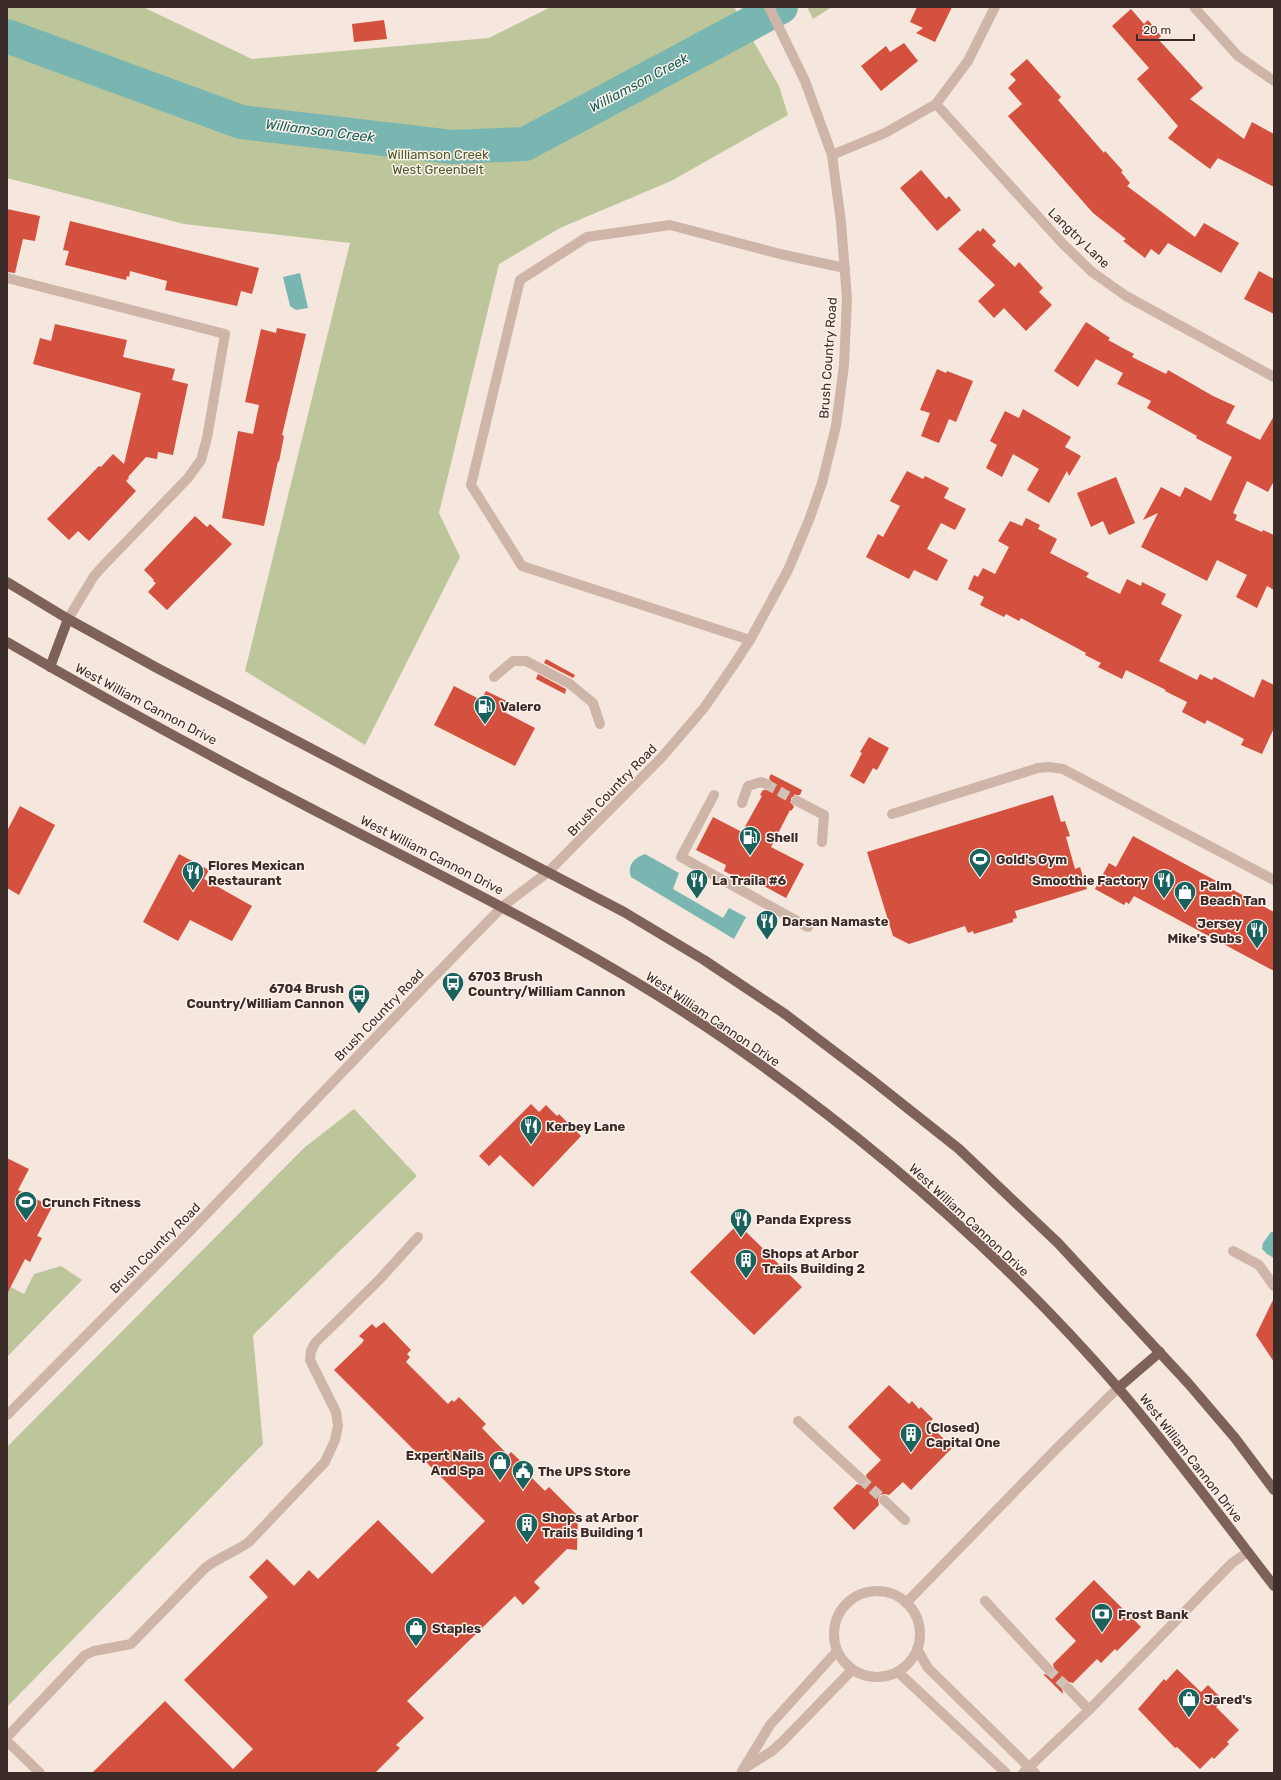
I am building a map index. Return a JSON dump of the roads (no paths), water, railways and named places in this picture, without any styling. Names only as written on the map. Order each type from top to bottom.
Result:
[{"type":"main road","points":[[7,582],[68,619],[157,668],[624,912],[704,960],[785,1014],[879,1085],[959,1149],[1058,1243],[1160,1352],[1234,1438],[1274,1490]]},
{"type":"main road","points":[[50,667],[68,619]]},
{"type":"main road","name":"West William Cannon Drive","points":[[7,642],[50,667],[309,807],[503,906],[609,966],[722,1038],[810,1102],[905,1178],[961,1226],[1046,1310],[1118,1388],[1274,1586]]},
{"type":"main road","points":[[1118,1388],[1160,1352]]},
{"type":"street","name":"Brush Country Road","points":[[7,1415],[193,1228],[503,906],[548,872],[670,748],[704,708],[750,640],[788,570],[809,520],[822,483],[836,426],[844,365],[847,299],[846,268],[832,155],[805,80],[769,7]]},
{"type":"street","points":[[832,155],[885,133],[936,104],[968,61],[995,7]]},
{"type":"street","points":[[1194,7],[1238,56],[1274,81]]},
{"type":"street","name":"Langtry Lane","points":[[936,104],[1062,244],[1092,272],[1126,296],[1274,377]]},
{"type":"street","points":[[750,640],[522,566],[471,485],[520,280],[587,237],[670,224],[780,254],[846,268]]},
{"type":"street","points":[[7,278],[225,334],[207,438],[200,460],[188,478],[94,576],[68,619]]},
{"type":"street","points":[[494,677],[513,661],[526,662],[541,668],[570,684],[593,703],[600,724]]},
{"type":"street","points":[[892,814],[1038,768],[1049,767],[1063,769],[1274,880]]},
{"type":"street","points":[[742,803],[748,786],[761,782],[766,784]]},
{"type":"street","points":[[714,795],[681,858],[808,927]]},
{"type":"street","points":[[797,801],[824,815],[822,842]]},
{"type":"street","points":[[7,1737],[85,1655],[94,1651],[130,1644],[205,1568],[214,1561],[238,1550],[249,1542],[325,1462],[335,1440],[338,1426],[336,1412],[314,1372],[310,1360],[311,1351],[315,1343],[379,1280],[418,1237]]},
{"type":"street","points":[[1233,1251],[1260,1265],[1274,1286]]},
{"type":"street","points":[[906,1603],[1059,1446],[1118,1388]]},
{"type":"street","points":[[798,1421],[861,1479]]},
{"type":"street","points":[[884,1500],[906,1520]]},
{"type":"street","points":[[917,1649],[928,1668],[1029,1771],[1232,1563],[1248,1552]]},
{"type":"street","points":[[886,1592],[897,1596],[906,1603],[915,1615],[920,1629],[917,1649],[913,1658],[898,1672],[880,1678],[861,1674],[852,1670],[843,1662],[837,1651],[834,1640],[834,1628],[838,1616],[844,1606],[852,1599],[863,1594],[886,1592]]},
{"type":"street","points":[[986,1601],[1048,1668]]},
{"type":"street","points":[[837,1651],[770,1725],[742,1770],[772,1751],[784,1741],[852,1670]]},
{"type":"street","points":[[898,1672],[1006,1773]]},
{"type":"street","points":[[1068,1688],[1089,1710]]},
{"type":"street","points":[[7,1741],[40,1773]]},
{"type":"water","points":[[300,273],[308,308],[296,310],[290,306],[283,277]]},
{"type":"water","points":[[645,854],[679,873],[673,889],[723,918],[729,908],[746,917],[734,939],[631,877],[630,869],[632,862]]},
{"type":"water","points":[[1271,1232],[1274,1232],[1274,1258],[1262,1249],[1263,1243]]},
{"type":"waterway","name":"Williamson Creek","points":[[7,36],[241,122],[452,147],[525,144],[781,7]]},
{"type":"tunnel","points":[[766,784],[797,801]]},
{"type":"tunnel","points":[[861,1479],[884,1500]]},
{"type":"tunnel","points":[[1048,1669],[1068,1688]]},
{"type":"place","name":"Valero","points":[[485,726]]},
{"type":"place","name":"Shell","points":[[750,856]]},
{"type":"place","name":"Gold's Gym","points":[[980,878]]},
{"type":"place","name":"Flores Mexican Restaurant","points":[[193,892]]},
{"type":"place","name":"La Traila #6","points":[[697,900]]},
{"type":"place","name":"Smoothie Factory","points":[[1164,900]]},
{"type":"place","name":"Palm Beach Tan","points":[[1185,912]]},
{"type":"place","name":"Darsan Namaste","points":[[767,940]]},
{"type":"place","name":"Jersey Mike's Subs","points":[[1257,950]]},
{"type":"place","name":"6703 Brush Country/William Cannon","points":[[453,1002]]},
{"type":"place","name":"6704 Brush Country/William Cannon","points":[[359,1014]]},
{"type":"place","name":"Kerbey Lane","points":[[531,1146]]},
{"type":"place","name":"Crunch Fitness","points":[[26,1222]]},
{"type":"place","name":"Panda Express","points":[[741,1238]]},
{"type":"place","name":"Shops at Arbor Trails Building 2","points":[[746,1280]]},
{"type":"place","name":"(Closed) Capital One","points":[[911,1454]]},
{"type":"place","name":"Expert Nails And Spa","points":[[500,1482]]},
{"type":"place","name":"The UPS Store","points":[[523,1490]]},
{"type":"place","name":"Shops at Arbor Trails Building 1","points":[[527,1544]]},
{"type":"place","name":"Frost Bank","points":[[1102,1634]]},
{"type":"place","name":"Staples","points":[[416,1648]]},
{"type":"place","name":"Jared's","points":[[1189,1718]]},
{"type":"park label","name":"Williamson Creek West Greenbelt","points":[[438,162]]}]
